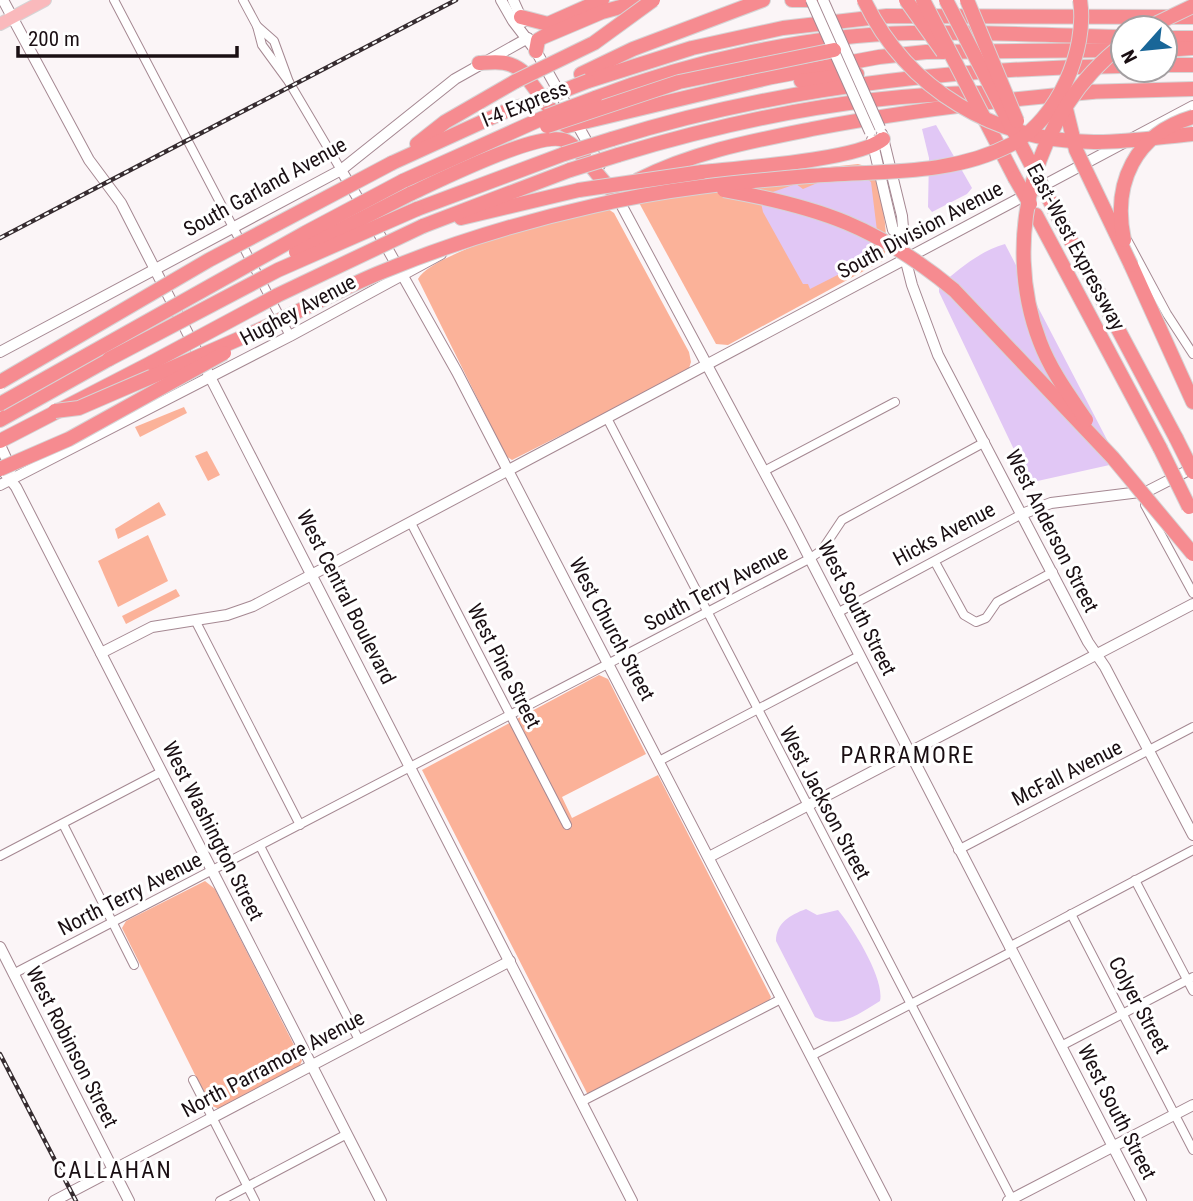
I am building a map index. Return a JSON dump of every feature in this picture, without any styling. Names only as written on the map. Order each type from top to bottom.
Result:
[{"type":"highway","points":[[521,16],[548,24],[602,0]]},
{"type":"highway","points":[[532,45],[588,12],[625,0]]},
{"type":"highway","points":[[532,45],[542,37],[602,12],[646,0]]},
{"type":"highway","points":[[393,163],[445,122],[516,81],[594,43],[653,0]]},
{"type":"highway","points":[[585,77],[634,50],[763,0]]},
{"type":"highway","points":[[792,0],[813,0]]},
{"type":"highway","points":[[864,0],[875,24],[912,70],[958,107],[990,122],[1034,135],[1098,143],[1193,134]]},
{"type":"highway","points":[[906,0],[968,83]]},
{"type":"highway","name":"East-West Expressway","points":[[923,0],[1191,510]]},
{"type":"highway","name":"East-West Expressway","points":[[946,0],[1193,470]]},
{"type":"highway","points":[[967,0],[1007,92],[1034,168]]},
{"type":"highway","points":[[427,224],[579,190],[704,179],[950,166],[979,160],[1017,141],[1038,124],[1058,96],[1076,48],[1082,11],[1081,0]]},
{"type":"highway","points":[[1081,0],[1065,53],[1064,98],[1068,122],[1090,181],[1193,402]]},
{"type":"highway","points":[[1176,14],[1193,6]]},
{"type":"highway","points":[[0,382],[209,260],[393,163],[529,99],[585,77],[692,48],[770,31],[887,16],[1193,17]]},
{"type":"highway","name":"I-4 Express","points":[[545,122],[595,98],[678,69],[864,36],[910,33],[1109,37]]},
{"type":"highway","points":[[0,420],[198,310],[406,188],[448,159],[545,122],[679,82],[840,49]]},
{"type":"highway","points":[[580,127],[772,77],[879,57],[926,52],[1109,50]]},
{"type":"highway","points":[[1109,55],[1078,90],[1055,123],[1035,168],[1023,256],[1030,313],[1047,359],[1113,458]]},
{"type":"highway","points":[[479,63],[503,61],[514,64],[560,122],[567,126],[580,127],[776,85],[839,75],[1109,66]]},
{"type":"highway","points":[[198,310],[278,270],[417,209],[612,139],[788,94],[1023,67]]},
{"type":"highway","points":[[0,443],[55,411],[278,295],[427,224],[570,170],[618,155],[735,123],[886,97],[1192,89]]},
{"type":"highway","points":[[0,404],[305,233],[406,188],[510,150],[554,138],[572,145],[599,180],[614,192],[670,165],[742,143],[916,110],[1092,92]]},
{"type":"highway","points":[[1131,265],[1120,216],[1121,189],[1129,164],[1143,145],[1159,132],[1193,117]]},
{"type":"highway","points":[[55,411],[79,408],[244,337],[383,271],[500,228],[704,179],[810,160],[877,136]]},
{"type":"highway","points":[[704,179],[816,209],[894,244],[954,290],[1113,458],[1193,554]]},
{"type":"highway","points":[[0,468],[31,458],[81,433],[219,357],[244,337]]},
{"type":"main road","points":[[6,21],[45,0]]},
{"type":"street","name":"West Central Boulevard","points":[[3,0],[6,21],[89,160],[119,199],[208,378],[313,574],[632,1201]]},
{"type":"street","points":[[114,0],[290,336]]},
{"type":"street","name":"West Church Street","points":[[243,0],[257,26],[262,45],[282,77],[289,82]]},
{"type":"street","name":"West South Street","points":[[501,0],[532,45],[580,127],[764,471],[1141,1201]]},
{"type":"street","name":"West South Street","points":[[513,0],[532,45]]},
{"type":"street","name":"West Anderson Street","points":[[813,0],[840,49]]},
{"type":"street","name":"West Anderson Street","points":[[823,0],[840,49],[877,136],[893,230],[899,234],[938,355],[1193,835]]},
{"type":"street","name":"West Church Street","points":[[257,26],[269,34],[275,44],[289,82],[404,275],[886,1201]]},
{"type":"street","points":[[262,45],[269,34]]},
{"type":"street","points":[[262,45],[275,44]]},
{"type":"street","name":"South Garland Avenue","points":[[0,352],[341,170],[373,147],[434,94],[479,63],[532,45]]},
{"type":"street","name":"South Division Avenue","points":[[706,365],[1193,108]]},
{"type":"street","points":[[1088,163],[1167,314],[1193,354]]},
{"type":"street","name":"Hughey Avenue","points":[[0,485],[484,235],[572,209],[614,192]]},
{"type":"street","points":[[101,653],[152,627],[253,606],[608,420],[706,365]]},
{"type":"street","points":[[764,471],[895,402]]},
{"type":"street","name":"West Jackson Street","points":[[608,420],[1011,1200]]},
{"type":"street","name":"South Terry Avenue","points":[[412,767],[809,559],[822,550],[842,520],[985,442]]},
{"type":"street","name":"West Washington Street","points":[[0,443],[11,466],[12,479]]},
{"type":"street","name":"West Washington Street","points":[[0,468],[12,479],[379,1200]]},
{"type":"street","name":"Hicks Avenue","points":[[837,613],[1022,514],[1051,503],[1138,493],[1193,470]]},
{"type":"street","points":[[1138,493],[1193,593]]},
{"type":"street","name":"West Pine Street","points":[[411,523],[567,825]]},
{"type":"street","points":[[935,562],[962,611],[971,621],[981,621],[997,602],[1053,572]]},
{"type":"street","points":[[709,857],[1193,604]]},
{"type":"street","points":[[195,620],[300,825]]},
{"type":"street","points":[[659,761],[859,656]]},
{"type":"street","name":"McFall Avenue","points":[[958,850],[1193,727]]},
{"type":"street","name":"North Terry Avenue","points":[[13,974],[412,767]]},
{"type":"street","points":[[0,856],[162,772]]},
{"type":"street","points":[[63,824],[134,965]]},
{"type":"street","points":[[260,846],[359,1040]]},
{"type":"street","points":[[811,1056],[1193,850]]},
{"type":"street","points":[[1136,880],[1190,978],[1193,991]]},
{"type":"street","name":"Colyer Street","points":[[1071,914],[1193,1150]]},
{"type":"street","name":"West Robinson Street","points":[[0,947],[129,1201]]},
{"type":"street","name":"North Parramore Avenue","points":[[54,1201],[510,961]]},
{"type":"street","points":[[1061,1046],[1190,978]]},
{"type":"street","points":[[581,1102],[781,999]]},
{"type":"street","points":[[193,1080],[255,1201]]},
{"type":"street","points":[[1011,1200],[1193,1105]]},
{"type":"street","points":[[220,1201],[347,1134]]},
{"type":"shaded area","points":[[936,125],[972,188],[967,194],[932,212],[928,207],[929,158],[922,129]]},
{"type":"shaded area","points":[[858,164],[869,167],[878,186],[886,242],[882,261],[728,345],[716,344],[631,188]]},
{"type":"shaded area","points":[[864,177],[871,182],[877,231],[873,249],[875,256],[810,289],[808,284],[803,284],[763,212],[761,203],[764,195],[796,184],[803,189],[822,181]]},
{"type":"shaded area","points":[[594,208],[608,209],[614,213],[689,352],[691,362],[688,371],[512,460],[506,456],[418,279],[428,269],[471,247]]},
{"type":"shaded area","points":[[1005,244],[1117,459],[1114,464],[1033,482],[1028,479],[939,292],[939,286],[962,267],[987,251]]},
{"type":"shaded area","points":[[184,407],[187,413],[140,437],[135,427]]},
{"type":"shaded area","points":[[207,451],[220,475],[208,481],[195,456]]},
{"type":"shaded area","points":[[159,502],[166,515],[118,539],[115,529]]},
{"type":"shaded area","points":[[148,535],[168,581],[118,607],[98,561]]},
{"type":"shaded area","points":[[176,589],[180,596],[126,624],[122,616]]},
{"type":"shaded area","points":[[599,675],[608,679],[646,754],[562,797],[572,818],[658,775],[771,997],[769,1001],[588,1095],[422,770]]},
{"type":"shaded area","points":[[205,881],[215,889],[302,1061],[299,1067],[219,1109],[210,1105],[122,928],[126,921]]},
{"type":"shaded area","points":[[806,909],[817,915],[838,910],[873,967],[878,980],[880,1001],[849,1019],[833,1022],[815,1017],[776,941],[778,929],[785,920]]},
{"type":"railway","points":[[0,238],[456,0]]},
{"type":"railway","points":[[0,1054],[76,1201]]},
{"type":"district","name":"PARRAMORE","points":[[908,755]]},
{"type":"district","name":"CALLAHAN","points":[[113,1170]]}]
